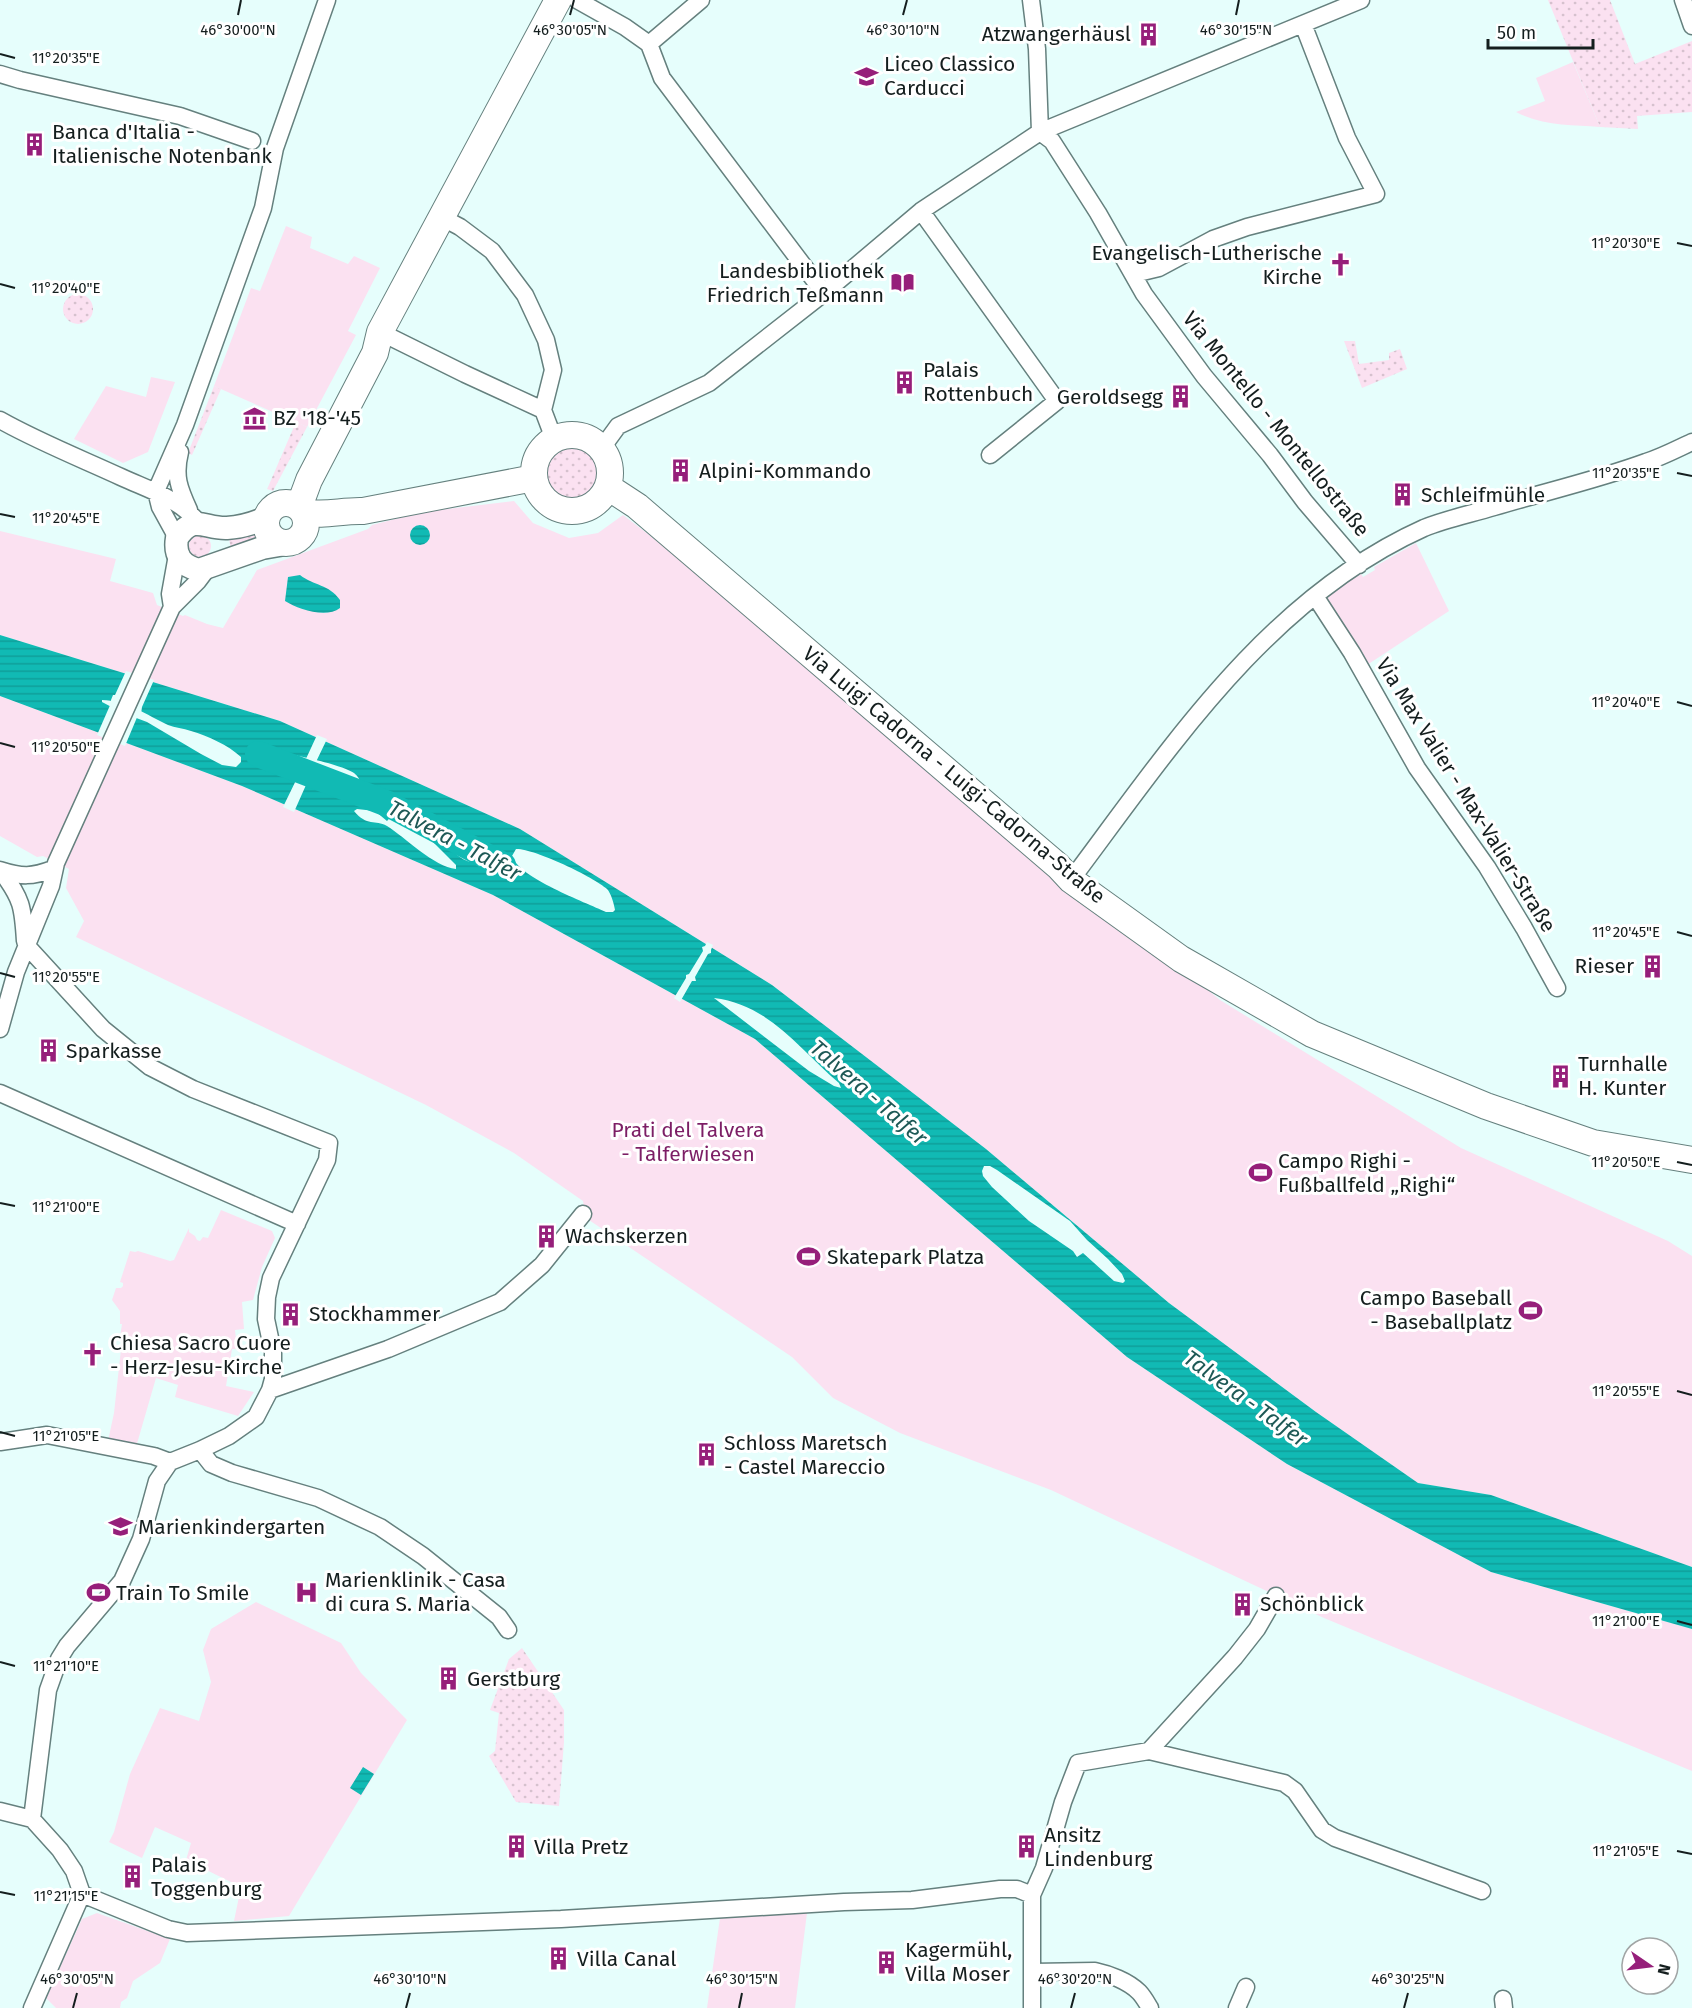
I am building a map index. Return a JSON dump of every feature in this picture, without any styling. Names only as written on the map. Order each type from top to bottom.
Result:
[{"type":"main road","points":[[534,478],[363,511],[351,520],[290,520],[364,347],[380,332],[558,0]]},
{"type":"main road","points":[[568,434],[581,435],[602,448],[610,464],[611,474],[608,487],[593,506],[578,511],[566,511],[550,504],[542,496],[534,478],[534,466],[545,446],[554,439],[568,434]]},
{"type":"main road","name":"Via Luigi Cadorna - Luigi-Cadorna-Straße","points":[[608,487],[637,506],[1058,866],[1071,880],[1181,959],[1312,1034],[1486,1106],[1593,1143],[1692,1161]]},
{"type":"street","points":[[290,520],[262,548],[199,570],[183,563],[160,507],[156,491],[185,424],[263,208],[263,144],[327,0]]},
{"type":"street","points":[[577,0],[625,27],[649,44],[662,78],[824,293]]},
{"type":"street","points":[[649,44],[701,0]]},
{"type":"street","points":[[602,448],[618,426],[709,383],[824,293],[921,211],[1041,132],[1361,0]]},
{"type":"street","points":[[1683,0],[1692,26]]},
{"type":"street","points":[[1029,2],[1037,49],[1041,132]]},
{"type":"street","points":[[1134,274],[1159,268],[1213,239],[1247,227],[1376,194],[1347,138],[1303,24]]},
{"type":"street","points":[[0,74],[21,81],[180,116],[263,144]]},
{"type":"street","name":"Via Montello - Montellostraße","points":[[1041,132],[1052,141],[1098,213],[1144,294],[1204,376],[1270,455],[1305,502],[1359,565]]},
{"type":"street","points":[[921,211],[1057,400],[990,455]]},
{"type":"street","points":[[441,217],[460,227],[492,251],[525,295],[546,340],[553,370],[543,410],[554,439]]},
{"type":"street","points":[[380,332],[543,410]]},
{"type":"street","points":[[4,424],[156,491],[202,521],[227,528],[290,520]]},
{"type":"street","points":[[0,1029],[26,945],[51,886],[55,866],[171,609],[220,558],[223,551],[223,542],[202,521],[179,490],[176,468],[185,424]]},
{"type":"street","points":[[1071,880],[1226,679],[1264,641],[1315,596],[1390,545],[1427,527],[1647,462],[1692,442]]},
{"type":"street","points":[[171,609],[170,594],[177,547],[189,525],[202,521]]},
{"type":"street","name":"Via Max Valier - Max-Valier-Straße","points":[[1315,596],[1352,653],[1417,768],[1487,867],[1557,988]]},
{"type":"street","points":[[1,871],[24,877],[39,875],[55,866]]},
{"type":"street","points":[[1,871],[17,893],[21,903],[26,945],[103,1029],[150,1067],[193,1089],[329,1143],[327,1160],[271,1278],[266,1320],[273,1352],[272,1382],[256,1417],[229,1436],[170,1462],[157,1481],[141,1539],[122,1581],[59,1659],[48,1690],[32,1819]]},
{"type":"street","points":[[0,1093],[297,1224]]},
{"type":"street","points":[[272,1382],[388,1349],[501,1302],[542,1265],[583,1214]]},
{"type":"street","points":[[0,1442],[46,1435],[154,1456],[170,1462]]},
{"type":"street","points":[[200,1450],[211,1464],[232,1473],[318,1498],[380,1527],[423,1556],[499,1617],[508,1630]]},
{"type":"street","points":[[1149,1751],[1235,1657],[1257,1629],[1276,1596]]},
{"type":"street","points":[[1032,2008],[1032,1895],[1044,1868],[1063,1802],[1078,1763],[1149,1751],[1284,1783],[1295,1791],[1322,1830],[1335,1838],[1482,1891]]},
{"type":"street","points":[[0,1811],[32,1819],[52,1840],[74,1871],[82,1894],[32,2008]]},
{"type":"street","points":[[82,1894],[168,1929],[187,1933],[561,1918],[912,1900],[1000,1889],[1017,1889],[1032,1895]]},
{"type":"street","points":[[1033,1972],[1095,1971],[1102,1973],[1124,1982],[1139,1992],[1150,2008]]},
{"type":"street","points":[[1237,2008],[1246,1987]]},
{"type":"green space","points":[[1548,0],[1610,0],[1635,64],[1692,41],[1692,112],[1637,116],[1638,129],[1600,127]]},
{"type":"green space","points":[[1573,62],[1600,127],[1547,122],[1516,112],[1545,101],[1536,78]]},
{"type":"green space","points":[[286,226],[312,237],[310,248],[348,264],[354,256],[380,268],[348,331],[356,335],[307,427],[214,386],[251,288],[260,291]]},
{"type":"green space","points":[[78,294],[89,298],[93,309],[89,320],[78,324],[67,320],[63,309],[67,298]]},
{"type":"green space","points":[[1344,341],[1355,341],[1359,364],[1389,360],[1389,353],[1400,349],[1407,369],[1362,388]]},
{"type":"green space","points":[[151,377],[175,382],[148,452],[123,463],[74,439],[106,386],[146,397]]},
{"type":"green space","points":[[214,386],[221,389],[192,455],[188,453]]},
{"type":"green space","points":[[296,422],[307,427],[273,491],[267,489],[268,487]]},
{"type":"green space","points":[[572,443],[583,445],[596,456],[601,472],[599,483],[588,496],[572,501],[561,499],[548,488],[543,472],[545,461],[556,448]]},
{"type":"green space","points":[[514,501],[533,523],[569,538],[598,533],[623,515],[790,642],[1220,1000],[1461,1148],[1668,1241],[1692,1256],[1692,1567],[1491,1495],[1418,1483],[1316,1412],[1169,1303],[986,1149],[772,985],[520,829],[280,721],[0,635],[0,531],[116,559],[110,581],[153,593],[157,605],[183,616],[223,628],[257,570],[368,529],[372,525],[422,512]]},
{"type":"green space","points":[[261,527],[267,541],[231,549],[228,534]]},
{"type":"green space","points":[[200,535],[208,538],[211,546],[208,554],[200,557],[192,554],[189,546],[192,538]]},
{"type":"green space","points":[[1416,543],[1449,611],[1367,665],[1324,594],[1361,574],[1363,577],[1375,570],[1374,567]]},
{"type":"green space","name":"Prati del Talvera - Talferwiesen","points":[[0,696],[242,786],[493,895],[755,1039],[1127,1357],[1287,1464],[1491,1572],[1692,1629],[1692,1771],[1324,1618],[1051,1490],[900,1433],[833,1398],[792,1357],[586,1218],[583,1201],[514,1153],[426,1105],[76,937],[84,921],[66,888],[69,869],[43,856],[37,857],[0,836]]},
{"type":"green space","points":[[221,1210],[272,1231],[275,1238],[262,1267],[253,1300],[242,1302],[244,1329],[235,1330],[237,1349],[232,1349],[226,1386],[254,1392],[238,1416],[175,1397],[178,1385],[156,1378],[136,1447],[108,1441],[114,1413],[122,1340],[120,1311],[112,1300],[116,1288],[123,1286],[120,1282],[130,1251],[174,1260],[189,1228],[189,1232],[197,1240],[200,1241],[203,1237],[208,1238]]},
{"type":"green space","points":[[256,1602],[341,1643],[361,1673],[407,1720],[289,1916],[234,1921],[241,1887],[186,1860],[191,1843],[155,1827],[142,1858],[109,1842],[114,1832],[130,1774],[160,1708],[199,1721],[211,1682],[203,1650],[211,1629]]},
{"type":"green space","points":[[522,1648],[564,1710],[559,1806],[516,1802],[489,1756],[495,1751],[499,1713],[490,1710],[509,1659]]},
{"type":"green space","points":[[97,1913],[170,1939],[160,1963],[133,1981],[127,1998],[121,2002],[120,2008],[56,2008],[46,1998],[82,1919]]},
{"type":"green space","points":[[807,1913],[795,2008],[707,2008],[720,1918]]},
{"type":"water","points":[[420,525],[427,528],[430,535],[427,542],[420,545],[413,542],[410,535],[413,528]]},
{"type":"water","points":[[300,575],[336,595],[340,600],[340,608],[320,613],[304,610],[285,601],[288,577]]},
{"type":"water","points":[[0,635],[280,721],[520,829],[772,985],[986,1149],[1169,1303],[1316,1412],[1418,1483],[1491,1495],[1692,1567],[1692,1629],[1491,1572],[1287,1464],[1127,1357],[755,1039],[493,895],[242,786],[0,696]],"holes":[[[102,700],[119,702],[168,725],[211,738],[236,753],[241,757],[241,762],[236,767],[222,765],[147,722]],[[283,755],[311,759],[349,770],[359,778],[362,785],[361,791],[351,793],[329,789],[306,778]],[[357,809],[375,811],[387,821],[398,812],[406,811],[424,816],[467,840],[471,845],[473,862],[463,859],[432,841],[456,865],[456,869],[447,867],[429,857],[387,826],[367,821],[354,811]],[[516,849],[524,850],[577,871],[607,889],[615,910],[606,912],[539,881],[517,864],[512,856]],[[714,998],[734,1002],[768,1019],[797,1043],[839,1083],[841,1088],[809,1071]],[[984,1166],[990,1166],[1070,1221],[1122,1274],[1125,1281],[1123,1283],[1114,1281],[1083,1253],[1077,1257],[1073,1251],[1029,1221],[983,1176]]]},
{"type":"water","points":[[363,1767],[374,1774],[361,1795],[350,1788]]},
{"type":"pier","points":[[126,671],[154,680],[141,714],[111,703]]},
{"type":"pier","points":[[111,703],[138,715],[125,746],[97,735]]},
{"type":"pier","points":[[317,735],[327,739],[315,764],[305,761]]},
{"type":"pier","points":[[301,770],[310,776],[294,812],[283,807]]},
{"type":"pier","points":[[707,942],[713,945],[711,953],[708,954],[695,977],[696,981],[692,981],[680,1002],[674,998]]},
{"type":"waterway","name":"Talvera - Talfer","points":[[258,754],[388,804],[503,865]]},
{"type":"place","name":"Atzwangerhäusl","points":[[1149,34]]},
{"type":"place","name":"Liceo Classico Carducci","points":[[866,76]]},
{"type":"place","name":"Banca d'Italia - Italienische Notenbank","points":[[34,144]]},
{"type":"place","name":"Evangelisch-Lutherische Kirche","points":[[1340,265]]},
{"type":"place","name":"Landesbibliothek Friedrich Teßmann","points":[[902,283]]},
{"type":"place","name":"Palais Rottenbuch","points":[[905,382]]},
{"type":"place","name":"Geroldsegg","points":[[1181,397]]},
{"type":"place","name":"BZ '18-'45","points":[[255,418]]},
{"type":"place","name":"Alpini-Kommando","points":[[681,471]]},
{"type":"place","name":"Schleifmühle","points":[[1403,495]]},
{"type":"place","name":"Rieser","points":[[1652,966]]},
{"type":"place","name":"Sparkasse","points":[[48,1051]]},
{"type":"place","name":"Turnhalle H. Kunter","points":[[1560,1076]]},
{"type":"place","name":"Campo Righi - Fußballfeld „Righi“","points":[[1260,1173]]},
{"type":"place","name":"Wachskerzen","points":[[547,1236]]},
{"type":"place","name":"Skatepark Platza","points":[[809,1257]]},
{"type":"place","name":"Campo Baseball - Baseballplatz","points":[[1530,1310]]},
{"type":"place","name":"Stockhammer","points":[[291,1314]]},
{"type":"place","name":"Chiesa Sacro Cuore - Herz-Jesu-Kirche","points":[[92,1355]]},
{"type":"place","name":"Schloss Maretsch - Castel Mareccio","points":[[706,1455]]},
{"type":"place","name":"Marienkindergarten","points":[[120,1527]]},
{"type":"place","name":"Marienklinik - Casa di cura S. Maria","points":[[307,1592]]},
{"type":"place","name":"Train To Smile","points":[[98,1593]]},
{"type":"place","name":"Schönblick","points":[[1242,1604]]},
{"type":"place","name":"Gerstburg","points":[[449,1679]]},
{"type":"place","name":"Villa Pretz","points":[[516,1847]]},
{"type":"place","name":"Ansitz Lindenburg","points":[[1026,1847]]},
{"type":"place","name":"Palais Toggenburg","points":[[133,1877]]},
{"type":"place","name":"Villa Canal","points":[[559,1959]]},
{"type":"place","name":"Kagermühl, Villa Moser","points":[[887,1962]]}]
